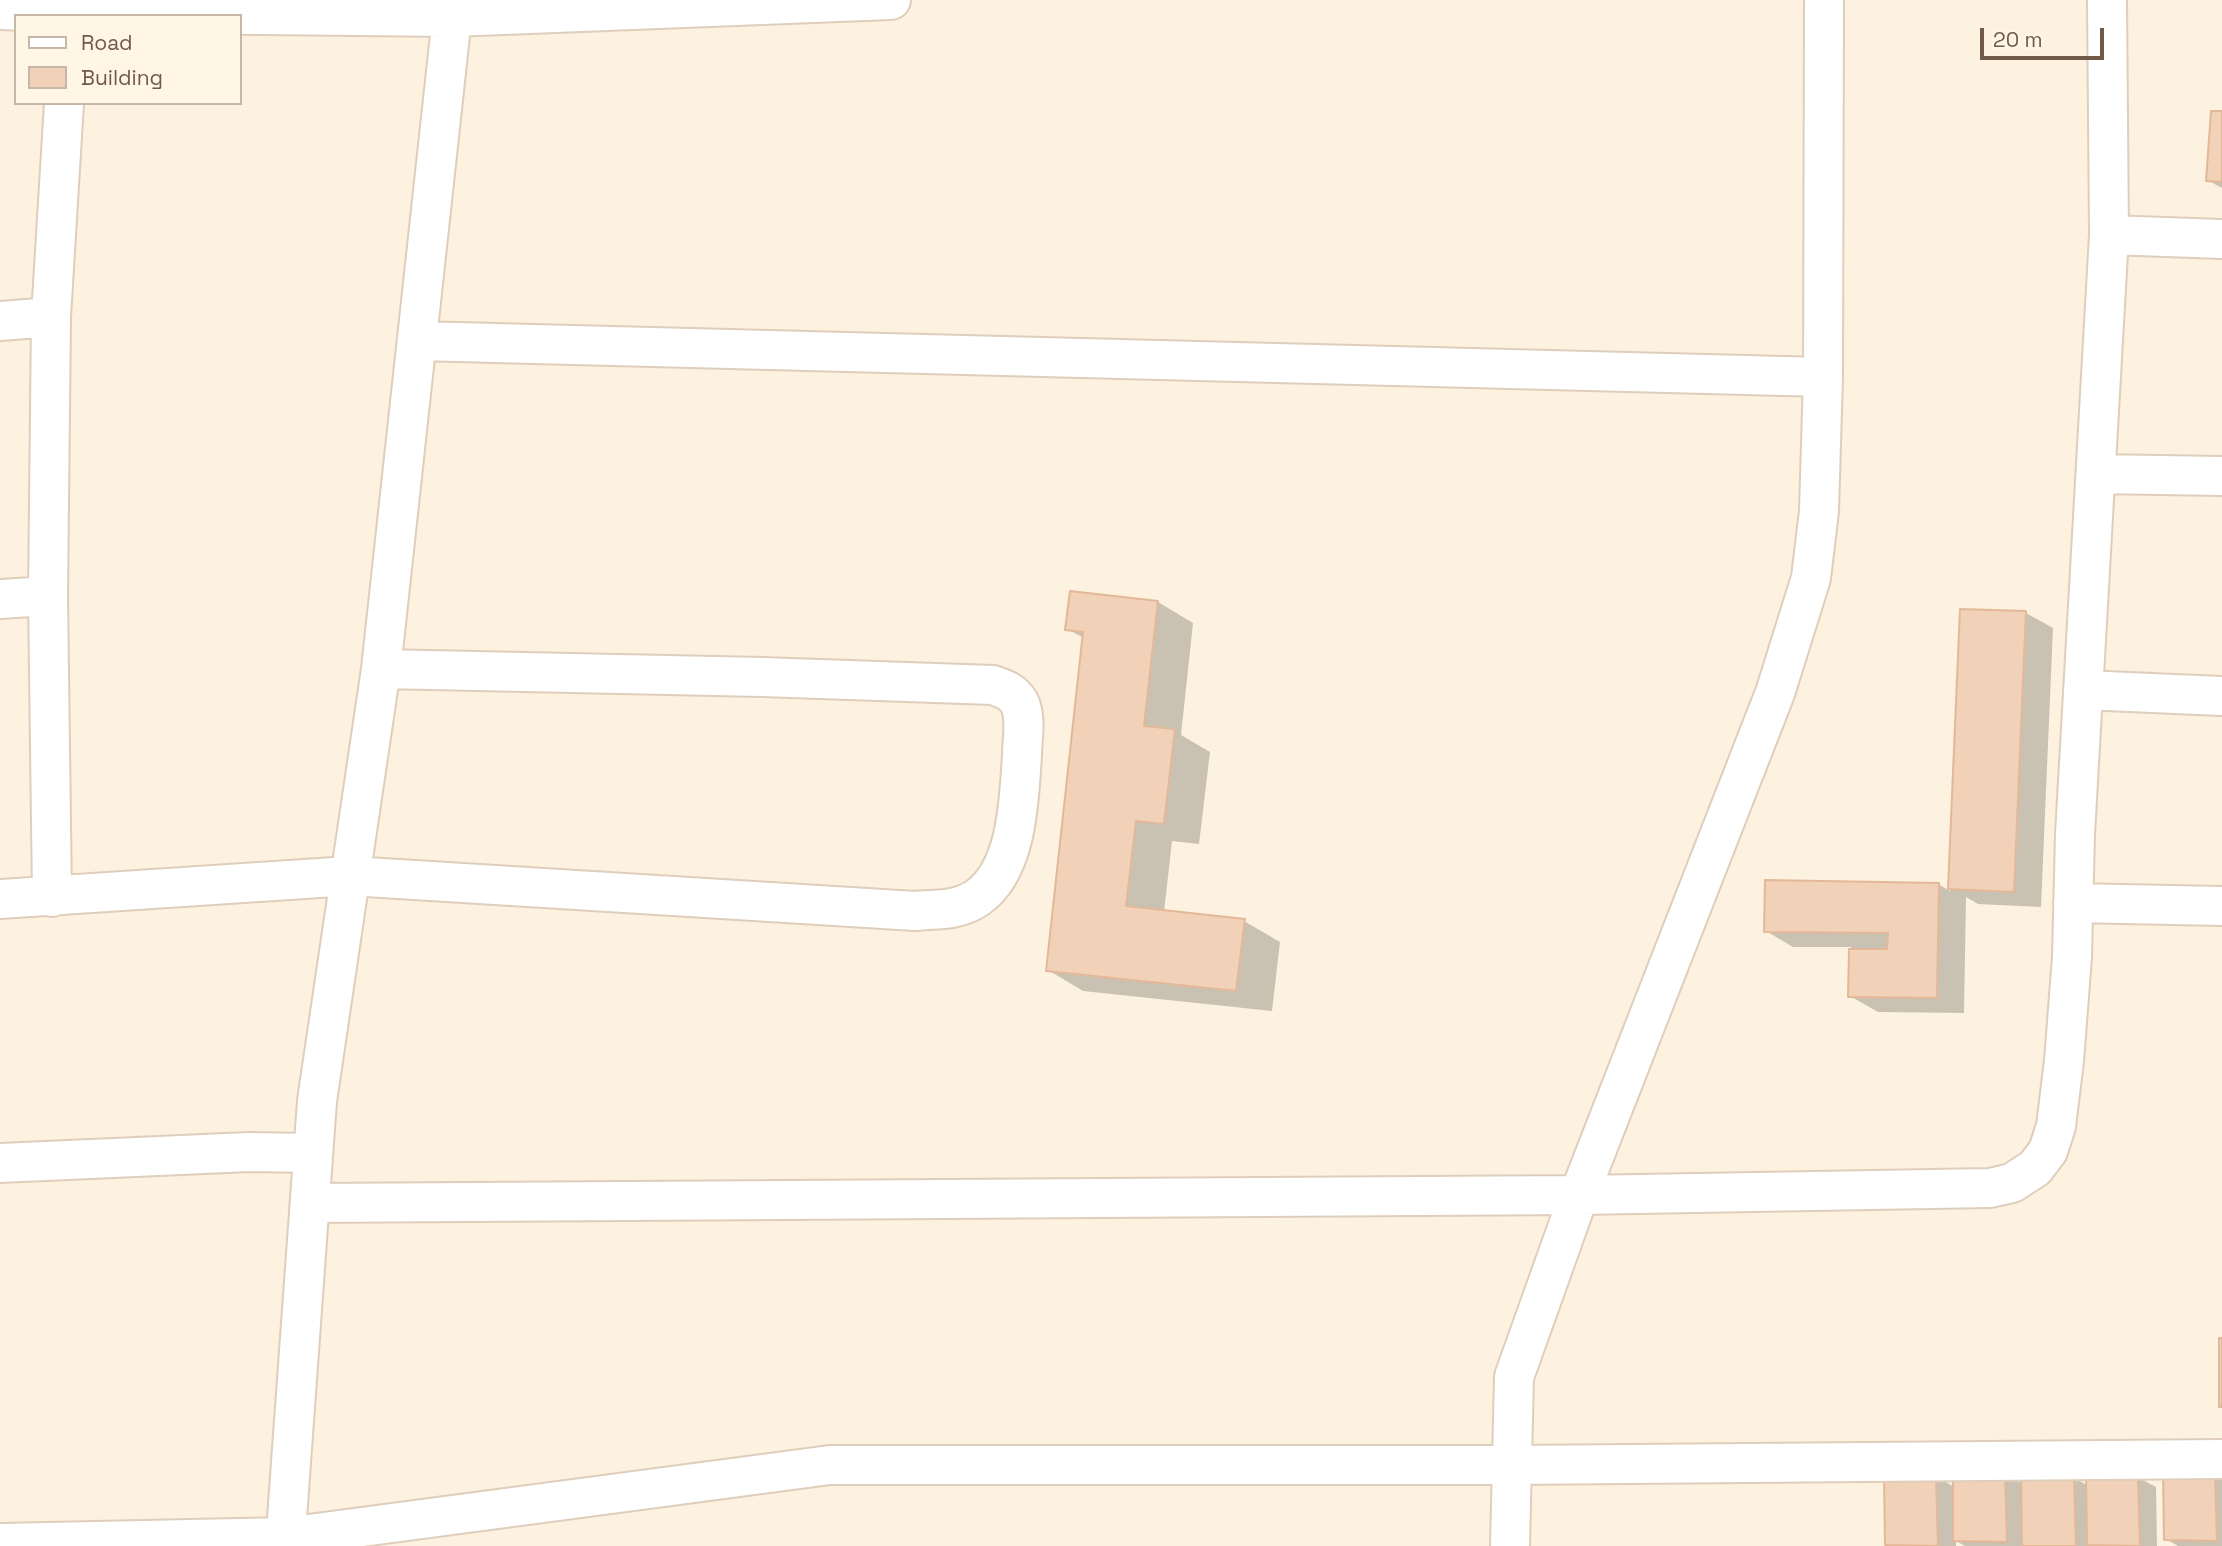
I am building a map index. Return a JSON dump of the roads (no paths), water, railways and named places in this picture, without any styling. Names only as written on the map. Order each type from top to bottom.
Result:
[{"type":"street","points":[[133,14],[891,0]]},
{"type":"street","points":[[1510,1546],[1514,1377],[1579,1195],[1774,693],[1811,578],[1819,511],[1823,377],[1824,0]]},
{"type":"street","points":[[310,1203],[1579,1195],[1990,1188],[2012,1183],[2035,1168],[2049,1151],[2056,1126],[2064,1061],[2109,235],[2107,0]]},
{"type":"street","points":[[286,1542],[317,1101],[381,669],[453,9]]},
{"type":"street","points":[[0,10],[55,14]]},
{"type":"street","points":[[52,897],[48,596],[51,317],[64,105]]},
{"type":"street","points":[[2109,235],[2222,239]]},
{"type":"street","points":[[0,321],[51,317]]},
{"type":"street","points":[[417,341],[1823,377]]},
{"type":"street","points":[[2096,474],[2222,476]]},
{"type":"street","points":[[0,598],[48,596]]},
{"type":"street","points":[[0,899],[350,876],[915,911],[955,908],[978,898],[998,875],[1009,850],[1019,806],[1023,722],[1020,704],[1011,692],[993,685],[381,669]]},
{"type":"street","points":[[2083,690],[2222,696]]},
{"type":"street","points":[[2073,903],[2222,906]]},
{"type":"street","points":[[0,1163],[249,1152],[313,1153]]},
{"type":"street","points":[[0,1543],[286,1542],[830,1465],[1512,1465],[2222,1459]]}]
